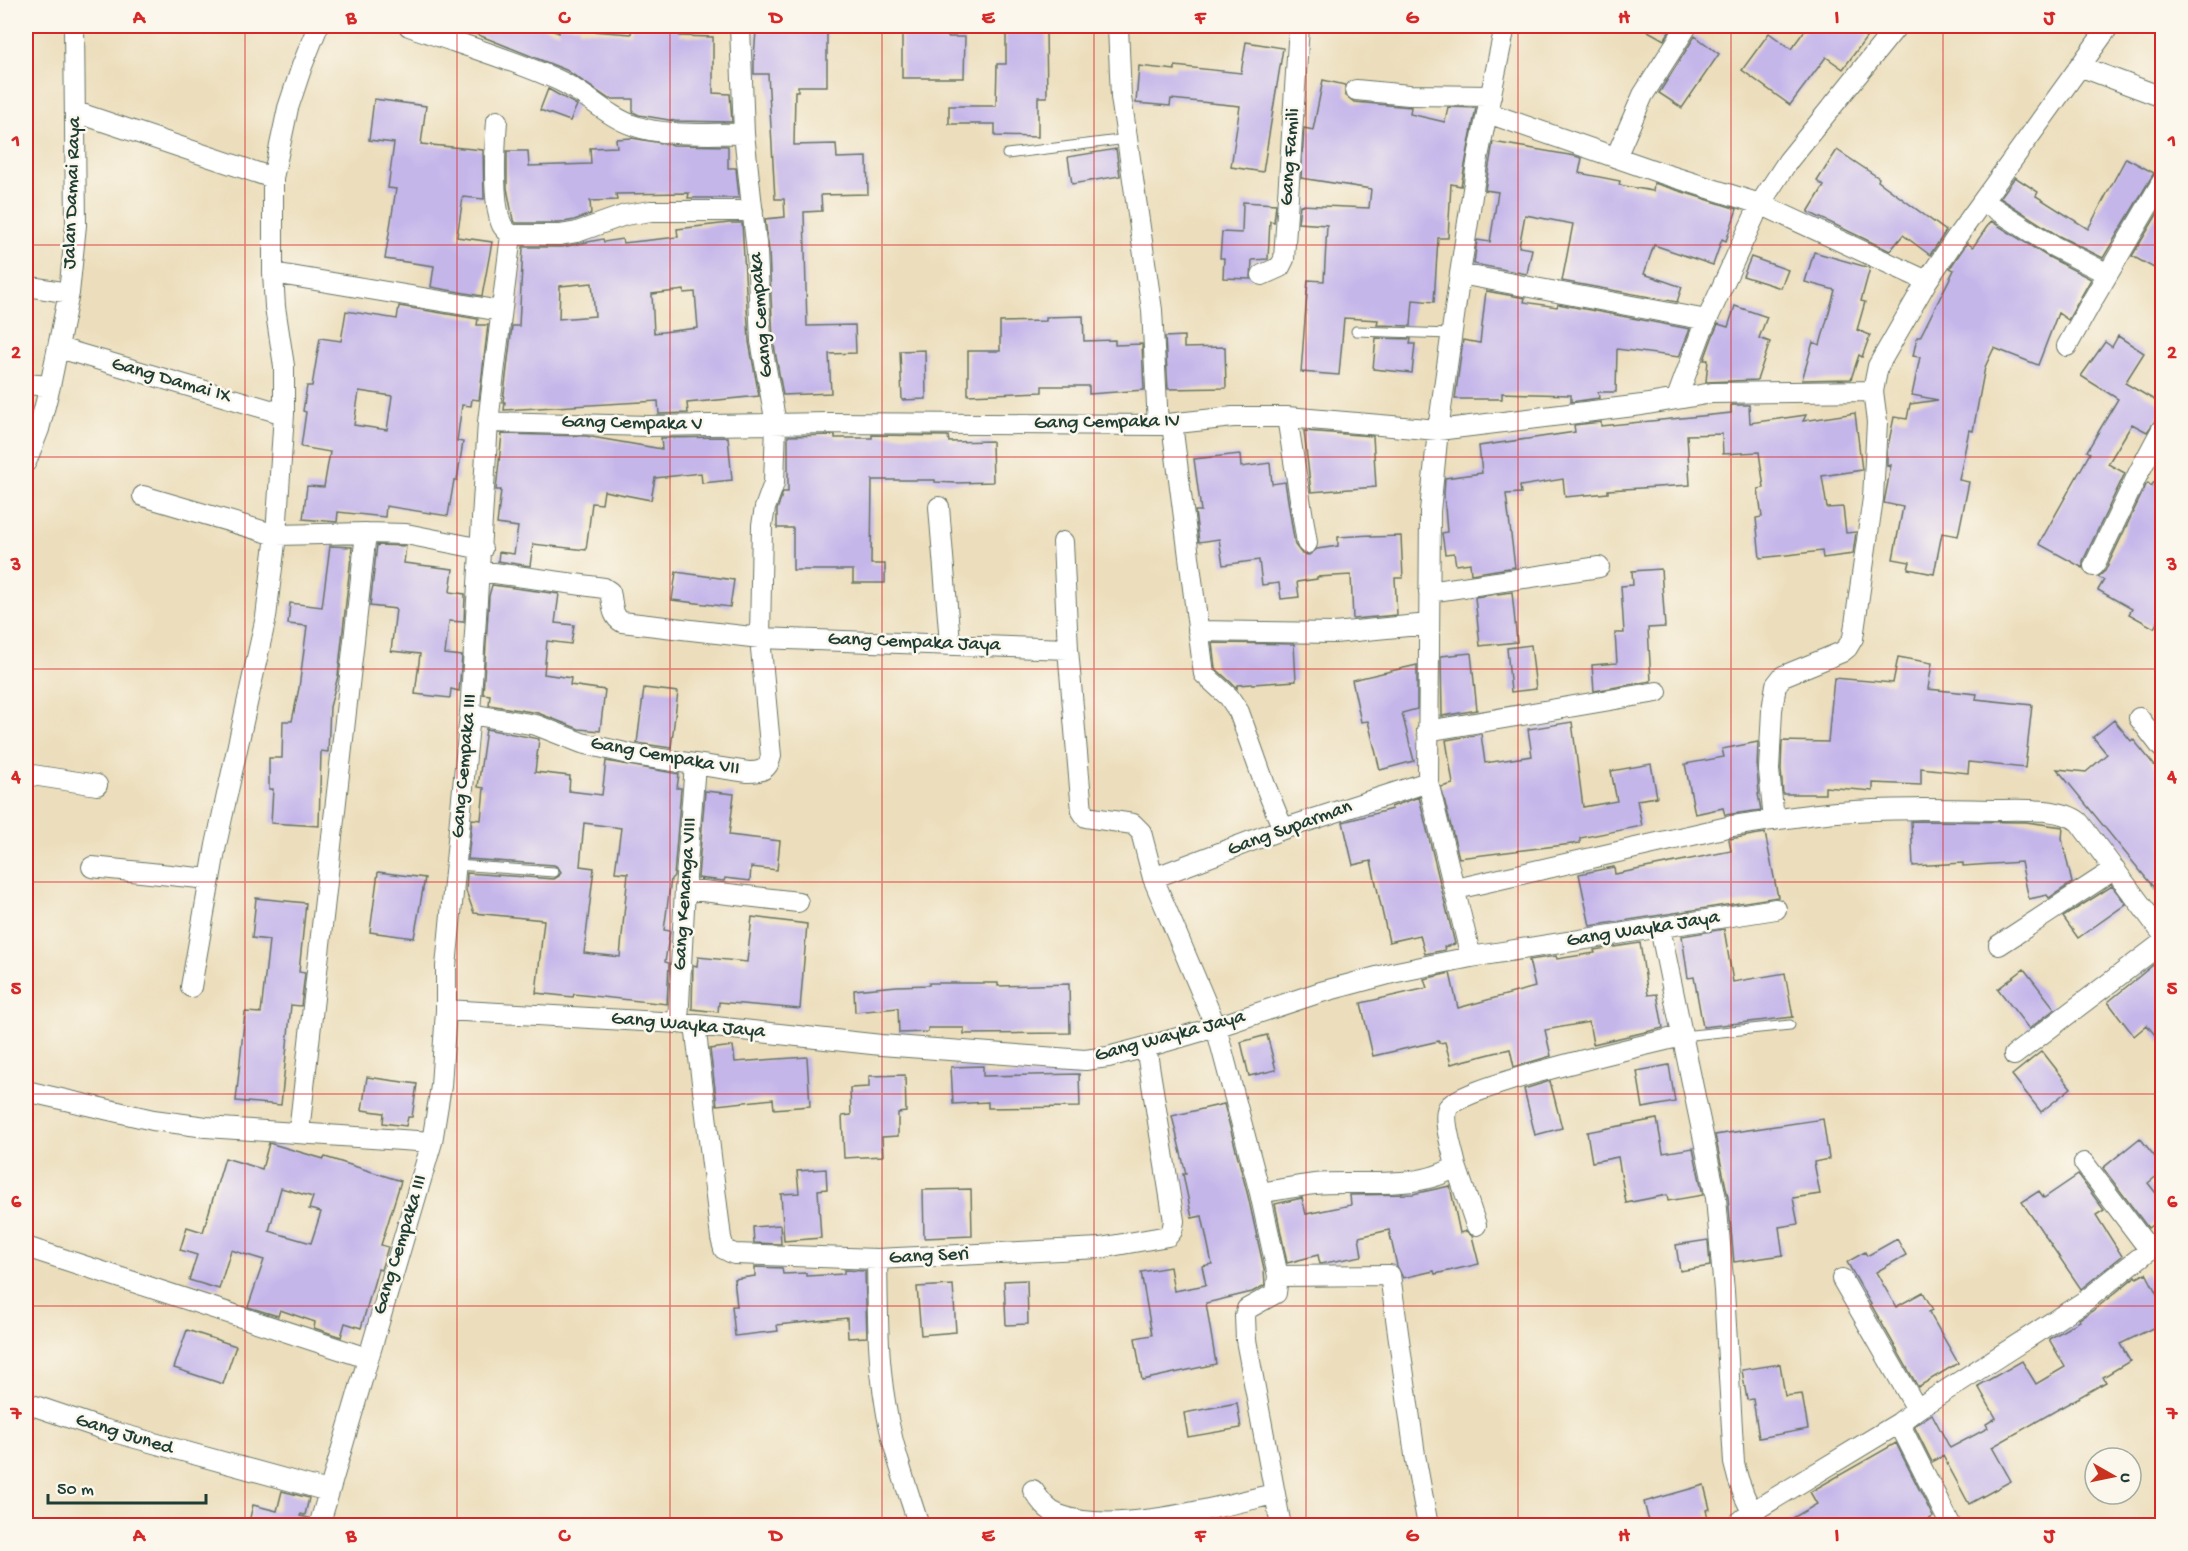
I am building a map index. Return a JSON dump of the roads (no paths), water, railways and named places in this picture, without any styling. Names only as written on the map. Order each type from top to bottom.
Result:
[{"type":"street","name":"Jalan Damai Raya","points":[[26,462],[39,429],[50,386],[69,293],[76,225],[74,26]]},
{"type":"street","points":[[191,987],[209,879],[266,616],[276,535],[284,414],[284,366],[275,307],[273,273],[273,178],[288,108],[318,26]]},
{"type":"street","points":[[409,26],[561,82],[585,95],[620,120],[635,126],[666,132],[744,135]]},
{"type":"street","name":"Gang Cempaka","points":[[740,26],[744,135],[753,211],[761,341],[776,424],[774,483],[762,525],[760,638]]},
{"type":"street","points":[[1118,26],[1121,97],[1152,310],[1165,425],[1204,674],[1229,697],[1239,712],[1283,829]]},
{"type":"street","name":"Gang Famili","points":[[1262,275],[1280,267],[1284,259],[1299,26]]},
{"type":"street","points":[[1471,957],[1428,782],[1430,511],[1438,430],[1478,157],[1505,26]]},
{"type":"street","points":[[1616,157],[1643,95],[1687,26]]},
{"type":"street","points":[[1677,398],[1707,320],[1760,204],[1788,161],[1897,26]]},
{"type":"street","points":[[1774,820],[1769,770],[1772,710],[1776,685],[1783,676],[1842,652],[1853,638],[1873,498],[1877,422],[1873,391],[1878,366],[1928,281],[2109,26]]},
{"type":"street","points":[[2079,66],[2163,97]]},
{"type":"street","points":[[1356,90],[1490,104],[1616,157],[1760,204],[1928,281]]},
{"type":"street","points":[[76,112],[273,178]]},
{"type":"street","points":[[496,121],[495,155],[499,209],[502,225],[511,235],[560,235],[576,232],[625,215],[651,211],[753,211]]},
{"type":"street","points":[[2067,346],[2163,182]]},
{"type":"street","points":[[1983,201],[2051,245],[2108,274]]},
{"type":"street","name":"Gang Cempaka III","points":[[319,1526],[432,1142],[441,1086],[446,1010],[446,967],[471,714],[488,422],[511,235]]},
{"type":"street","points":[[273,273],[501,311]]},
{"type":"street","points":[[1460,274],[1707,320]]},
{"type":"street","points":[[26,286],[69,293]]},
{"type":"street","name":"Gang Damai IX","points":[[59,348],[284,414]]},
{"type":"street","points":[[26,384],[50,386]]},
{"type":"street","name":"Gang Cempaka IV","points":[[776,424],[1165,425],[1233,417],[1287,417],[1438,430],[1642,405],[1712,393],[1873,391]]},
{"type":"street","points":[[1287,417],[1307,543]]},
{"type":"street","name":"Gang Cempaka V","points":[[488,422],[649,426],[776,424]]},
{"type":"street","points":[[2094,566],[2138,474],[2163,429]]},
{"type":"street","points":[[143,496],[276,535],[406,534],[482,549]]},
{"type":"street","points":[[939,507],[950,643]]},
{"type":"street","points":[[299,1132],[366,533]]},
{"type":"street","points":[[1063,542],[1068,649],[1083,814],[1086,817],[1126,822],[1141,832],[1153,878],[1216,1027],[1260,1193],[1278,1276],[1276,1293],[1248,1308],[1245,1316],[1246,1340],[1281,1526]]},
{"type":"street","points":[[1429,592],[1599,567]]},
{"type":"street","name":"Gang Cempaka Jaya","points":[[480,571],[604,588],[610,592],[616,619],[622,622],[760,638],[1068,649]]},
{"type":"street","points":[[1198,631],[1334,633],[1429,624]]},
{"type":"street","name":"Gang Cempaka VII","points":[[471,714],[536,725],[598,748],[695,765],[748,772],[764,770],[771,756],[760,638]]},
{"type":"street","points":[[1427,731],[1657,692]]},
{"type":"street","points":[[2139,718],[2163,748]]},
{"type":"street","name":"Gang Kenanga VIII","points":[[687,1024],[685,889],[695,765]]},
{"type":"street","points":[[26,774],[97,785]]},
{"type":"street","name":"Gang Suparman","points":[[1153,878],[1283,829],[1428,782]]},
{"type":"street","points":[[1456,889],[1732,826],[1836,813],[1893,809],[2009,810],[2057,813],[2073,817],[2163,933]]},
{"type":"street","points":[[92,867],[209,879]]},
{"type":"street","points":[[1999,945],[2115,869]]},
{"type":"street","points":[[685,889],[798,902]]},
{"type":"street","name":"Gang Wayka Jaya","points":[[446,1010],[687,1024],[881,1045],[1084,1060],[1108,1057],[1146,1047],[1216,1027],[1321,992],[1392,973],[1471,957],[1776,909]]},
{"type":"street","points":[[1660,928],[1716,1198],[1734,1463],[1738,1484],[1756,1519]]},
{"type":"street","points":[[2014,1055],[2163,943]]},
{"type":"street","name":"Gang Seri","points":[[687,1024],[721,1238],[724,1249],[734,1254],[877,1259],[1100,1248],[1168,1236],[1172,1231],[1174,1221],[1146,1047]]},
{"type":"street","points":[[1476,1225],[1456,1166],[1445,1119],[1447,1109],[1452,1102],[1468,1094],[1557,1067],[1682,1036]]},
{"type":"street","points":[[26,1091],[153,1120],[206,1127],[432,1142]]},
{"type":"street","points":[[1735,1526],[1756,1519],[1917,1409],[2085,1301],[2156,1244],[2084,1162]]},
{"type":"street","points":[[1260,1193],[1315,1184],[1409,1182],[1440,1174],[1456,1166]]},
{"type":"street","points":[[26,1247],[367,1358]]},
{"type":"street","points":[[877,1259],[879,1348],[884,1401],[894,1445],[919,1526]]},
{"type":"street","points":[[1278,1276],[1390,1275],[1415,1455],[1428,1526]]},
{"type":"street","points":[[1842,1279],[1917,1409]]},
{"type":"street","name":"Gang Juned","points":[[26,1404],[114,1432],[328,1491]]},
{"type":"street","points":[[1899,1423],[1951,1526]]},
{"type":"street","points":[[1033,1490],[1050,1511],[1059,1516],[1079,1520],[1117,1522],[1179,1520],[1274,1494]]},
{"type":"lane","points":[[1007,154],[1127,139]]},
{"type":"lane","points":[[1356,331],[1452,334]]},
{"type":"lane","points":[[456,865],[554,872]]},
{"type":"lane","points":[[1682,1036],[1790,1024]]}]
